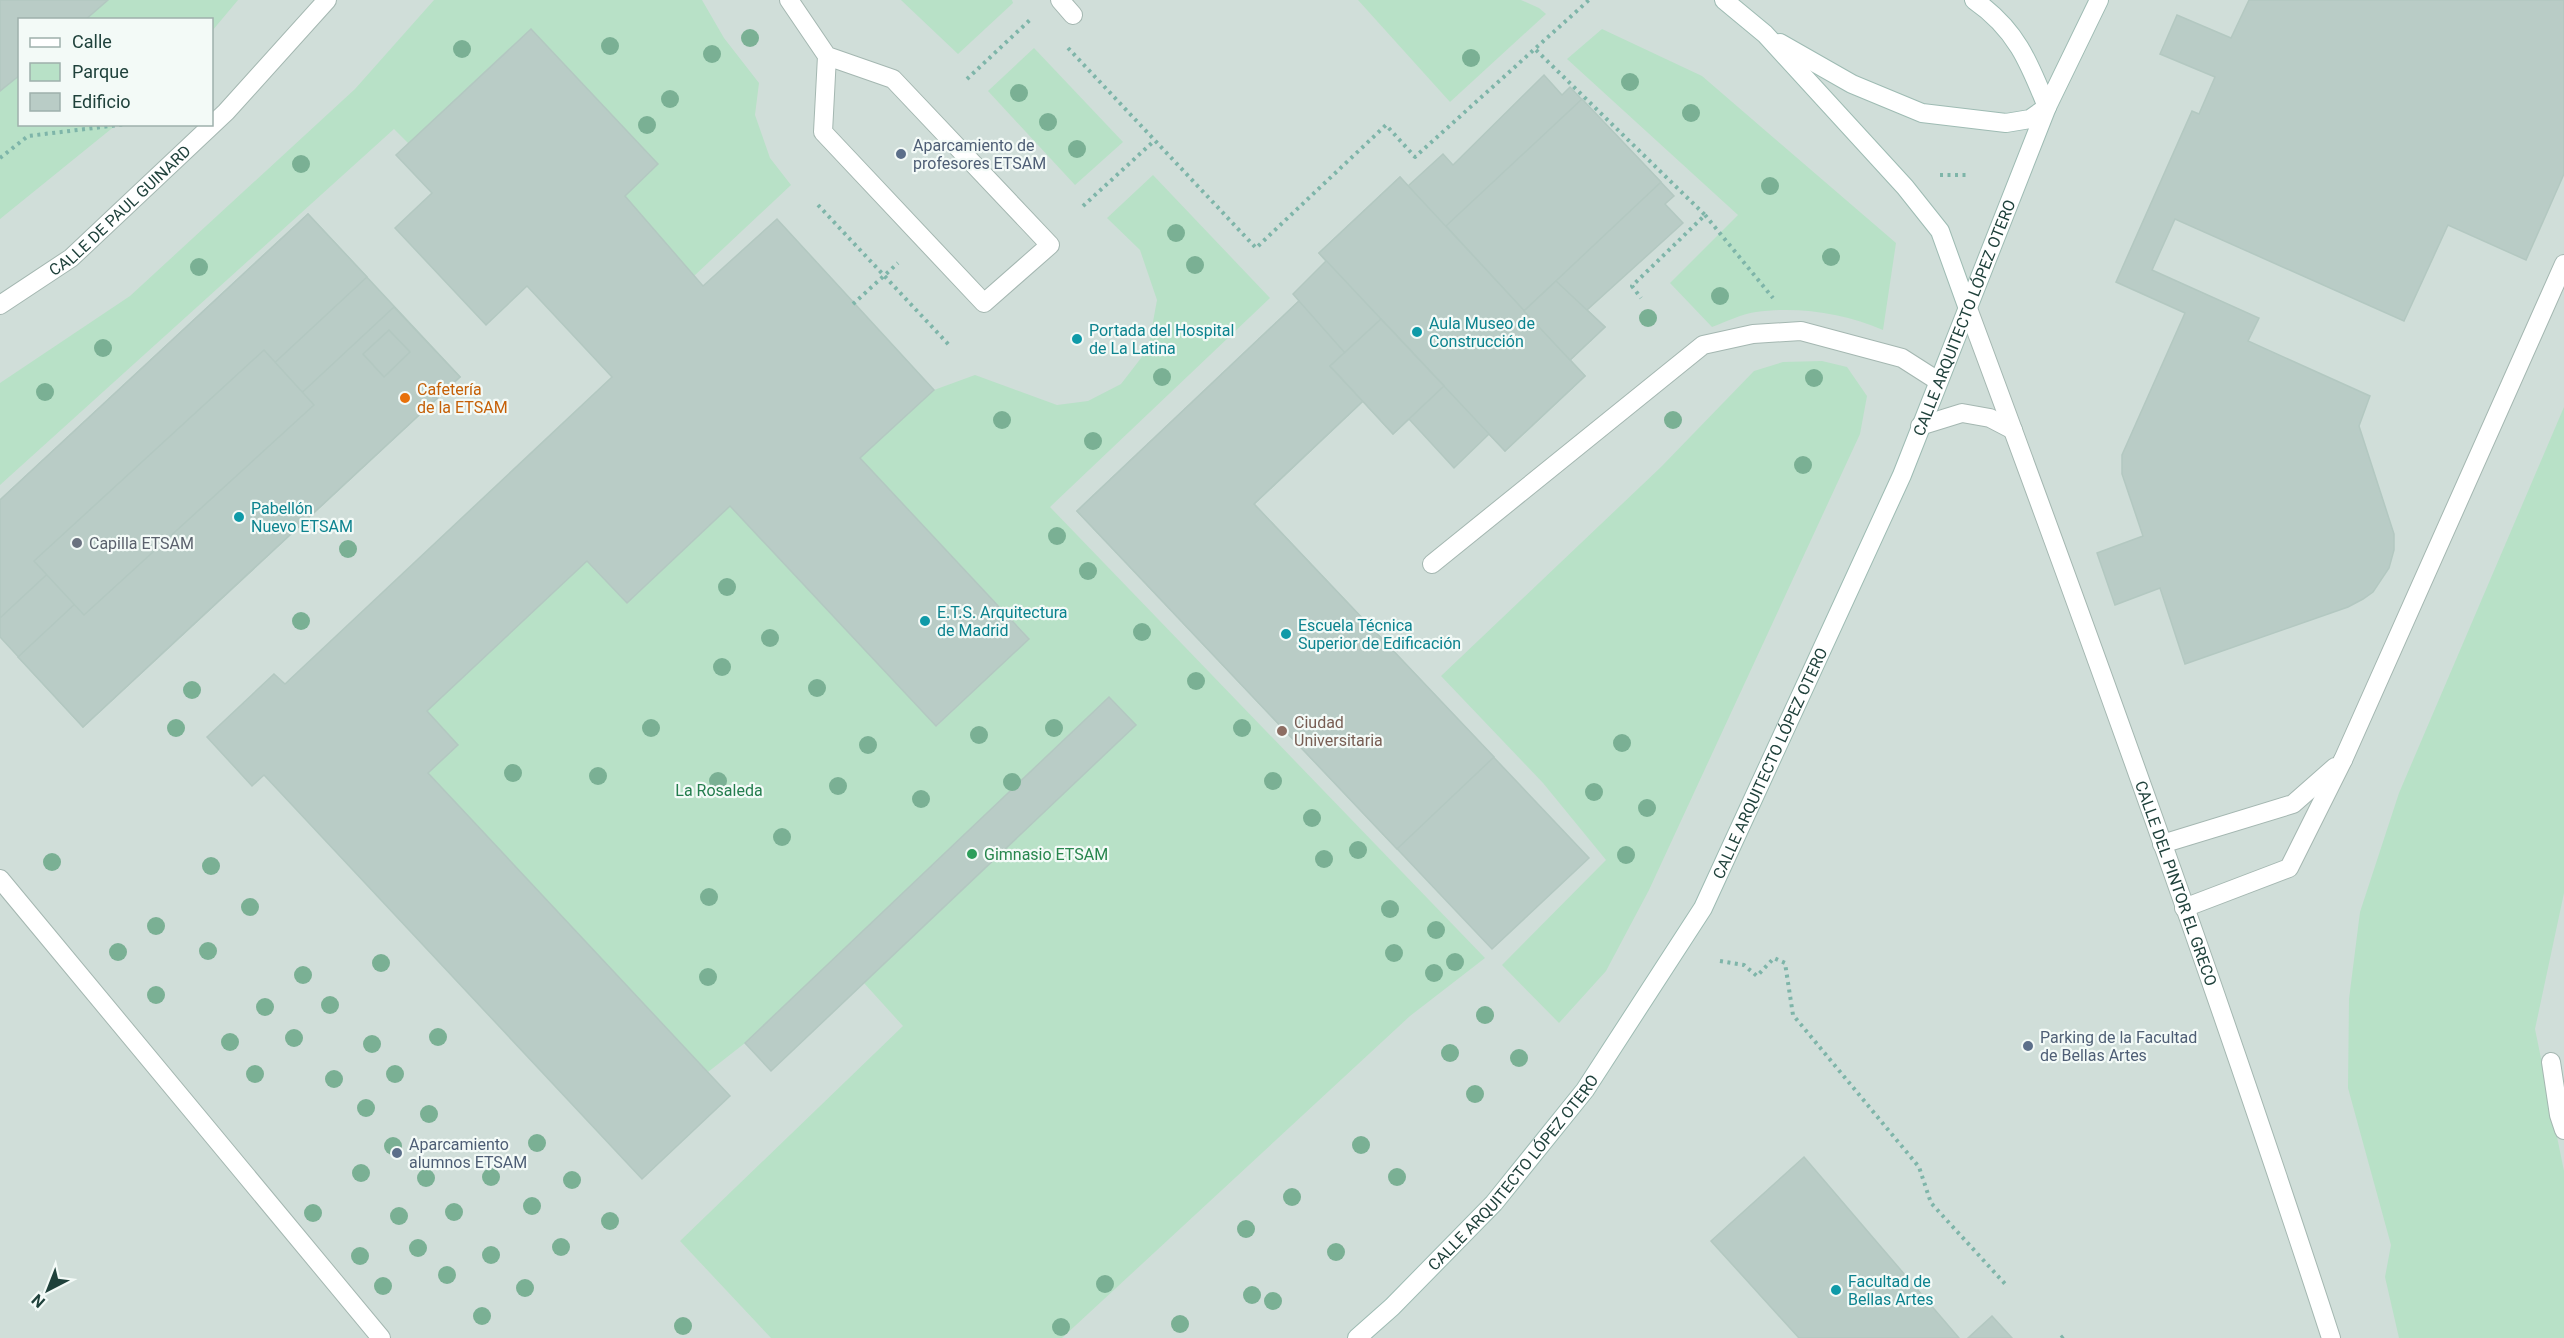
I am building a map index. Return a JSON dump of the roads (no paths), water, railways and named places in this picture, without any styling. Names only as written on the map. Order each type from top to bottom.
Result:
[{"type":"street","name":"CALLE DE PAUL GUINARD","points":[[213,124],[327,0]]},
{"type":"street","points":[[789,0],[827,56],[893,79],[1050,245],[984,303],[823,132],[827,56]]},
{"type":"street","points":[[1060,0],[1073,15]]},
{"type":"street","points":[[1724,0],[1765,34],[1852,84],[1922,113],[2006,123],[2030,119],[2048,107],[2028,58],[2008,30],[1974,0]]},
{"type":"street","name":"CALLE ARQUITECTO LÓPEZ OTERO","points":[[1357,1338],[1392,1307],[1494,1203],[1585,1090],[1703,908],[1902,475],[1966,306],[2048,107],[2099,0]]},
{"type":"street","name":"CALLE DEL PINTOR EL GRECO","points":[[1765,34],[1905,187],[1940,231],[2162,844],[2273,1159],[2331,1338]]},
{"type":"street","name":"CALLE DE PAUL GUINARD","points":[[0,305],[79,250],[211,126]]},
{"type":"street","points":[[2184,908],[2289,868],[2343,760],[2564,264]]},
{"type":"street","points":[[1432,564],[1703,345],[1753,334],[1801,331],[1902,358],[1938,381]]},
{"type":"street","points":[[1920,426],[1962,412],[1990,418],[2013,430]]},
{"type":"street","points":[[2162,844],[2293,804],[2343,760]]},
{"type":"street","points":[[0,879],[381,1338]]},
{"type":"street","points":[[2551,1062],[2559,1115],[2564,1130]]},
{"type":"place","name":"Aparcamiento de profesores ETSAM","points":[[901,154]]},
{"type":"place","name":"Aula Museo de Construcción","points":[[1417,332]]},
{"type":"place","name":"Portada del Hospital de La Latina","points":[[1077,339]]},
{"type":"place","name":"Cafetería de la ETSAM","points":[[405,398]]},
{"type":"place","name":"Pabellón Nuevo ETSAM","points":[[239,517]]},
{"type":"place","name":"Capilla ETSAM","points":[[77,543]]},
{"type":"place","name":"E.T.S. Arquitectura de Madrid","points":[[925,621]]},
{"type":"place","name":"Escuela Técnica Superior de Edificación","points":[[1286,634]]},
{"type":"place","name":"Ciudad Universitaria","points":[[1282,731]]},
{"type":"place","name":"Gimnasio ETSAM","points":[[972,854]]},
{"type":"place","name":"Parking de la Facultad de Bellas Artes","points":[[2028,1046]]},
{"type":"place","name":"Aparcamiento alumnos ETSAM","points":[[397,1153]]},
{"type":"place","name":"Facultad de Bellas Artes","points":[[1836,1290]]},
{"type":"park label","name":"La Rosaleda","points":[[719,790]]}]
